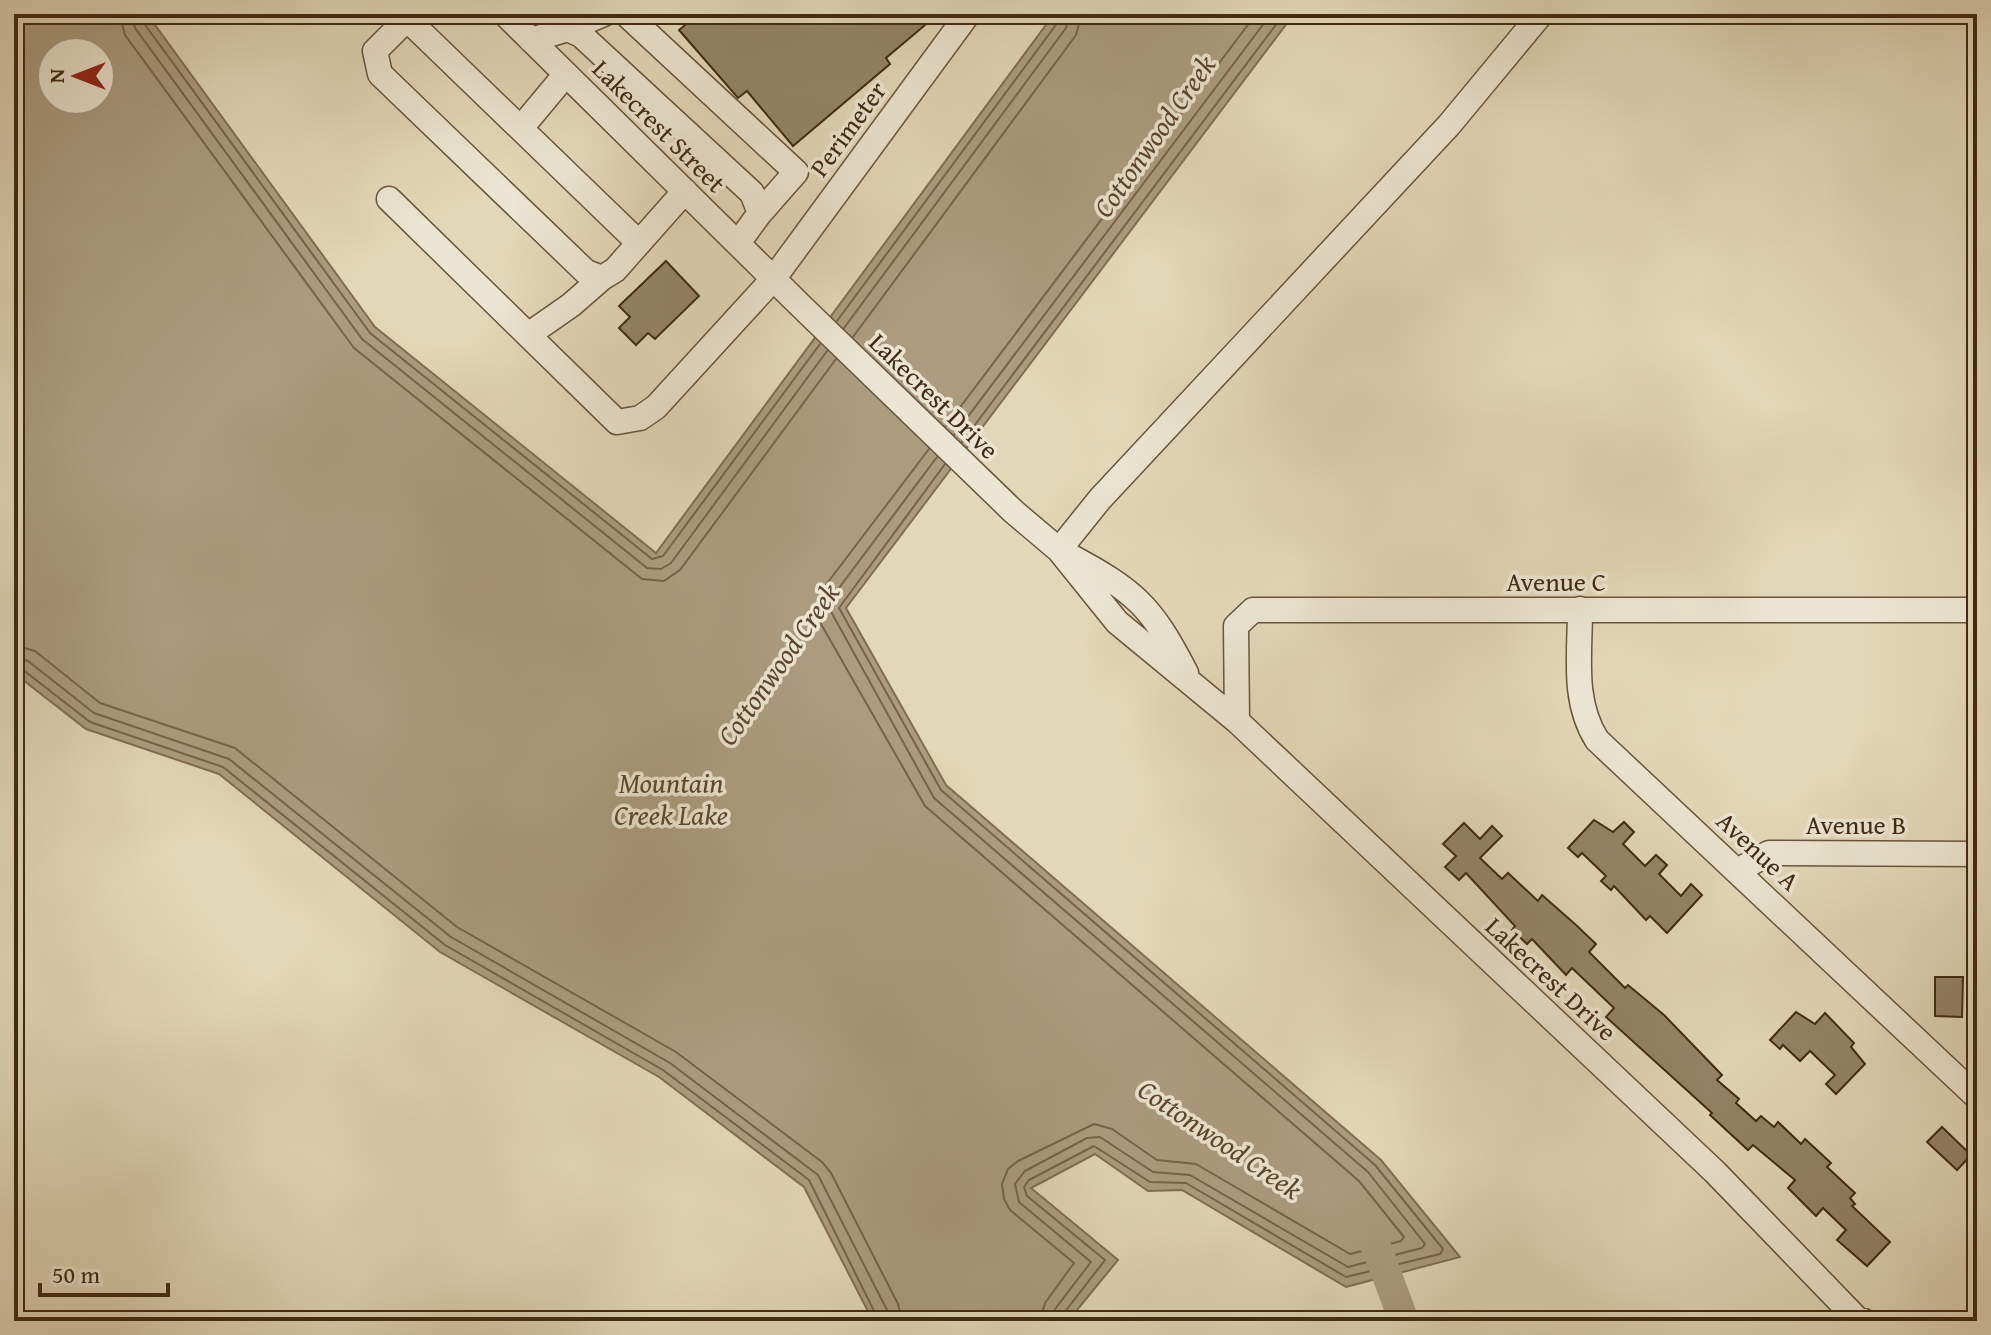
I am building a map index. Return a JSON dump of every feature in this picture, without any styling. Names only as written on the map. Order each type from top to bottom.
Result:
[{"type":"street","name":"Lakecrest Street","points":[[505,14],[774,278]]},
{"type":"street","points":[[531,40],[604,14]]},
{"type":"street","points":[[626,14],[796,172],[738,243]]},
{"type":"street","name":"Perimeter","points":[[528,335],[617,422],[640,418],[656,407],[774,278],[968,14]]},
{"type":"street","points":[[1059,550],[1100,499],[1449,125],[1541,14]]},
{"type":"street","points":[[602,278],[586,272],[380,74],[375,51],[410,16],[639,243]]},
{"type":"street","points":[[568,29],[581,35],[752,193],[760,213]]},
{"type":"street","points":[[521,128],[566,74]]},
{"type":"street","points":[[389,199],[528,335],[615,270],[685,191]]},
{"type":"street","name":"Lakecrest Drive","points":[[774,278],[1014,512],[1059,550],[1117,622],[1237,721],[1715,1172],[1857,1319],[1864,1321]]},
{"type":"street","name":"Avenue A","points":[[1580,609],[1580,697],[1585,720],[1597,740],[1739,870],[1977,1097]]},
{"type":"street","name":"Avenue C","points":[[1237,721],[1236,626],[1253,610],[1977,610]]},
{"type":"street","name":"Avenue B","points":[[1739,870],[1769,853],[1977,854]]},
{"type":"water","name":"Mountain Creek Lake","points":[[14,14],[147,14],[375,327],[656,553],[1054,14],[1294,14],[846,608],[946,785],[1381,1160],[1460,1257],[1346,1287],[1182,1190],[1148,1191],[1095,1154],[1031,1188],[1118,1260],[1068,1321],[873,1321],[804,1187],[659,1077],[440,952],[219,774],[86,729],[14,673]]},
{"type":"building","points":[[698,14],[938,14],[886,58],[890,64],[793,146],[747,91],[738,98],[679,30]]},
{"type":"building","points":[[666,261],[699,296],[655,339],[648,333],[636,345],[619,328],[630,317],[619,306]]},
{"type":"building","points":[[1594,820],[1613,832],[1624,822],[1634,832],[1623,844],[1645,866],[1656,855],[1667,865],[1659,874],[1681,896],[1691,884],[1702,895],[1667,933],[1650,916],[1646,920],[1614,886],[1611,890],[1601,881],[1606,876],[1582,853],[1578,857],[1568,848]]},
{"type":"building","points":[[1464,823],[1480,839],[1492,826],[1502,836],[1480,858],[1502,879],[1508,873],[1538,901],[1542,895],[1596,944],[1589,952],[1625,988],[1628,985],[1664,1015],[1722,1075],[1717,1080],[1739,1099],[1736,1103],[1756,1121],[1761,1116],[1774,1127],[1778,1122],[1801,1144],[1805,1139],[1831,1163],[1827,1167],[1855,1193],[1850,1198],[1855,1204],[1852,1206],[1890,1242],[1867,1266],[1837,1240],[1846,1230],[1823,1208],[1816,1216],[1788,1188],[1795,1180],[1753,1145],[1748,1150],[1606,1017],[1614,1008],[1572,968],[1566,975],[1532,939],[1527,944],[1512,930],[1515,926],[1466,873],[1459,880],[1445,867],[1456,856],[1443,844]]},
{"type":"building","points":[[1935,977],[1963,977],[1962,1017],[1935,1016]]},
{"type":"building","points":[[1796,1012],[1815,1024],[1825,1013],[1854,1043],[1851,1047],[1865,1064],[1836,1094],[1826,1084],[1835,1075],[1810,1051],[1800,1061],[1783,1045],[1780,1049],[1770,1040]]},
{"type":"building","points":[[1942,1127],[1971,1155],[1957,1170],[1927,1142]]},
{"type":"waterway","name":"Cottonwood Creek","points":[[1370,1239],[1375,1243],[1404,1321]]}]
